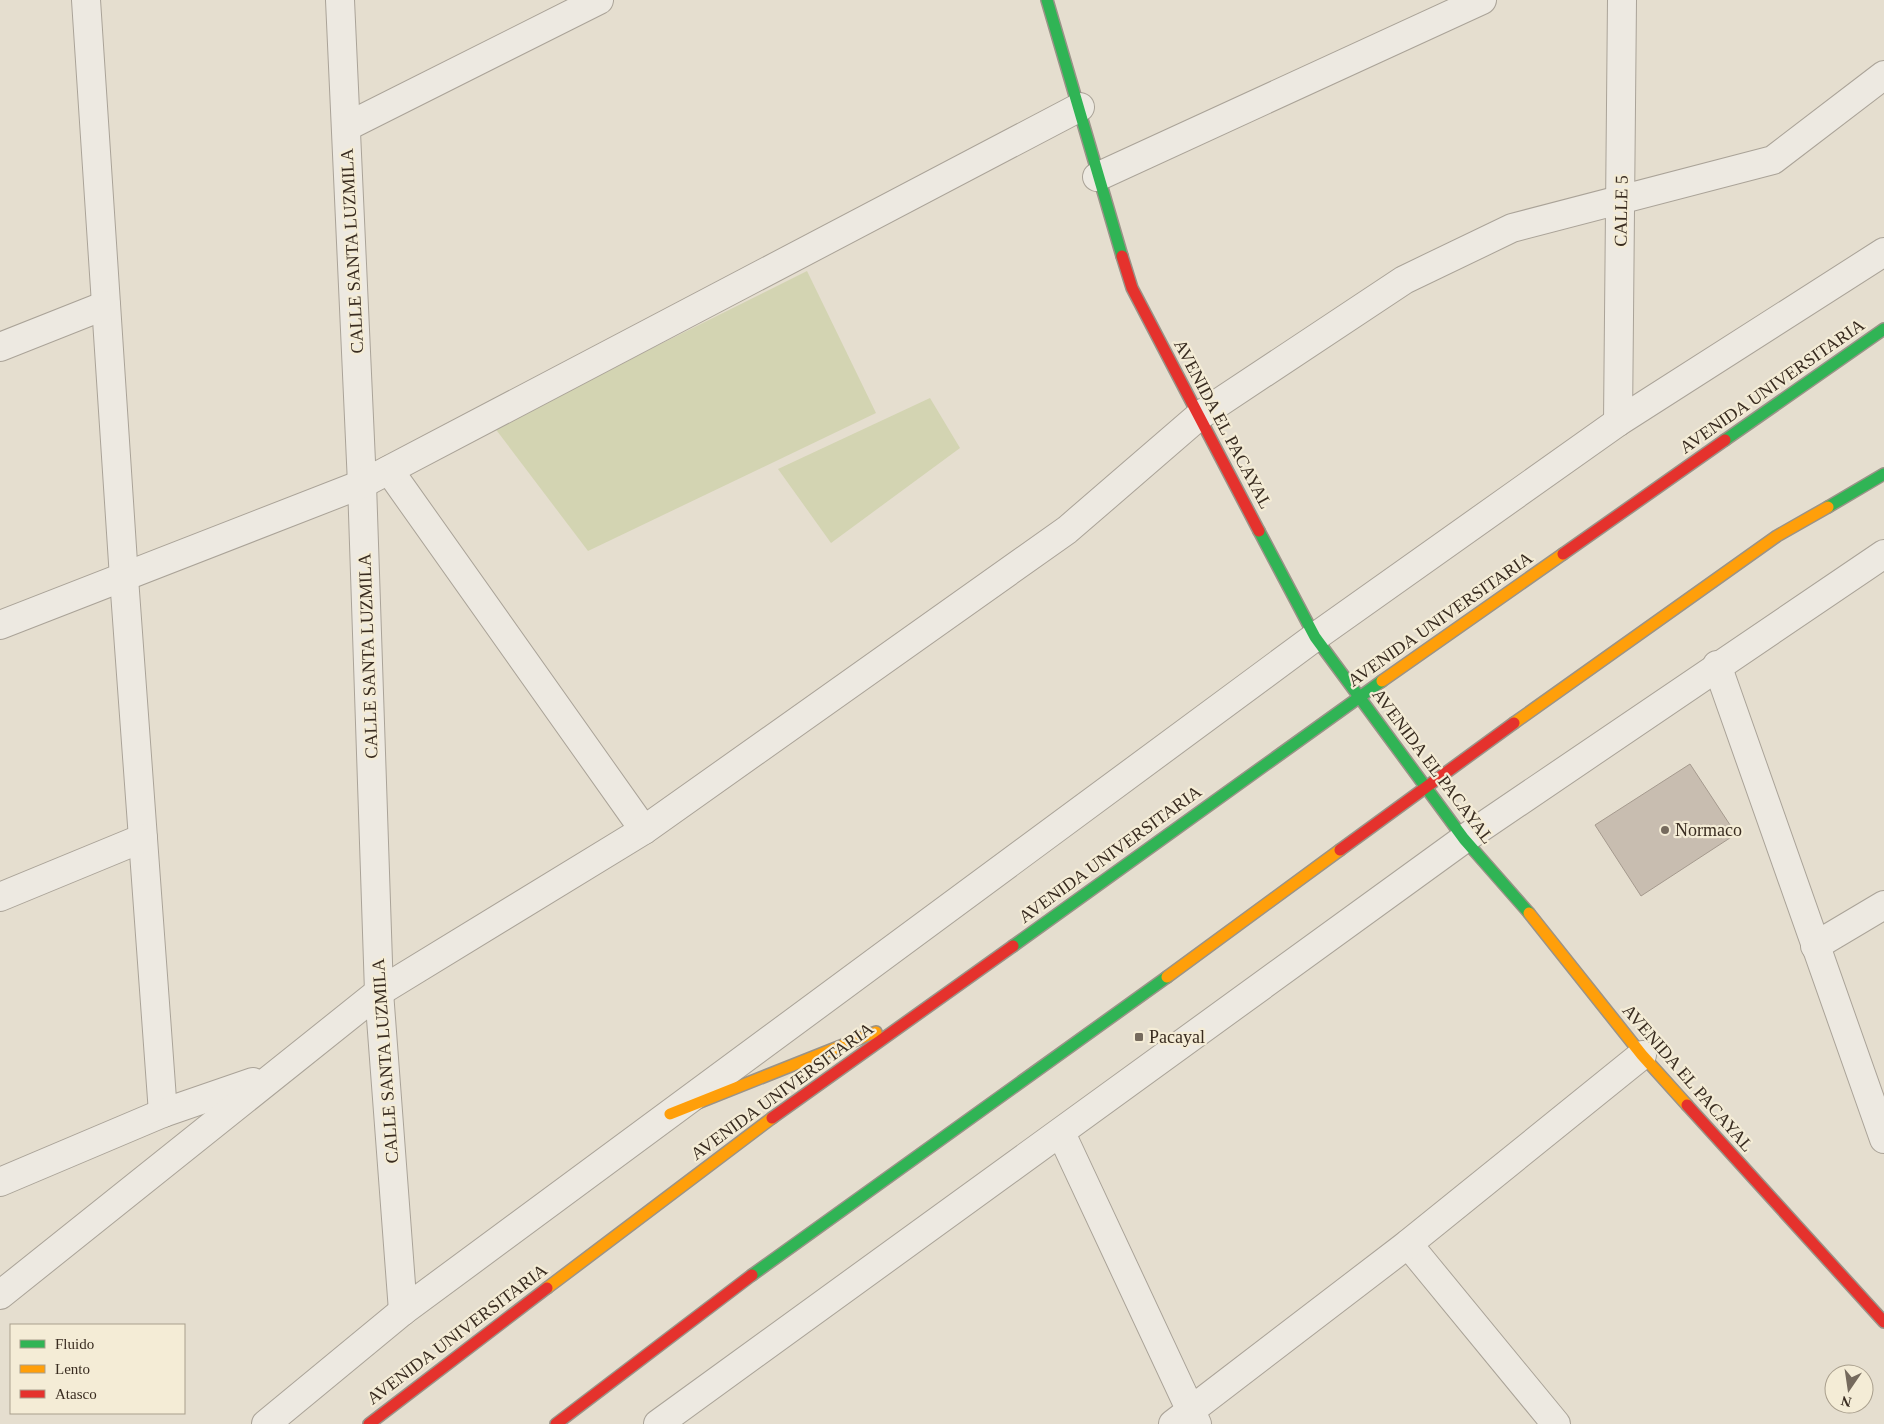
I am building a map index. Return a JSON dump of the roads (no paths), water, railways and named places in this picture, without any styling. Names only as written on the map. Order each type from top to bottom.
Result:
[{"type":"street","points":[[86,0],[124,578],[163,1113]]},
{"type":"street","name":"CALLE SANTA LUZMILA","points":[[340,0],[362,484],[379,992],[403,1312]]},
{"type":"street","points":[[346,127],[599,0]]},
{"type":"street","name":"AVENIDA EL PACAYAL","points":[[1047,0],[1080,107],[1097,177],[1132,288],[1316,637],[1395,743],[1424,787],[1464,839],[1532,917],[1642,1055],[1884,1322]]},
{"type":"street","points":[[1097,177],[1482,0]]},
{"type":"street","name":"CALLE 5","points":[[1618,422],[1622,200],[1622,0]]},
{"type":"street","points":[[0,1296],[271,1076],[379,992],[644,830],[1067,530],[1200,416],[1404,280],[1512,228],[1773,160],[1884,75]]},
{"type":"street","points":[[0,625],[362,484],[1080,107]]},
{"type":"street","points":[[266,1424],[403,1312],[1316,637],[1618,422],[1884,252]]},
{"type":"street","points":[[0,347],[106,305]]},
{"type":"street","name":"AVENIDA UNIVERSITARIA","points":[[369,1424],[737,1144],[1359,697],[1884,329]]},
{"type":"street","points":[[389,470],[644,830]]},
{"type":"street","points":[[556,1424],[722,1297],[1288,890],[1424,787],[1777,536],[1884,474]]},
{"type":"street","points":[[658,1424],[1464,839],[1717,665],[1884,554]]},
{"type":"street","points":[[1717,665],[1884,1139]]},
{"type":"street","points":[[0,897],[143,838]]},
{"type":"street","points":[[1815,946],[1884,905]]},
{"type":"street","points":[[670,1114],[914,1017]]},
{"type":"street","points":[[1061,1133],[1187,1419],[1642,1055]]},
{"type":"street","points":[[0,1182],[163,1113],[271,1076]]},
{"type":"street","points":[[1408,1244],[1556,1424]]},
{"type":"place","name":"Normaco","points":[[1665,830]]},
{"type":"place","name":"Pacayal","points":[[1139,1037]]}]
